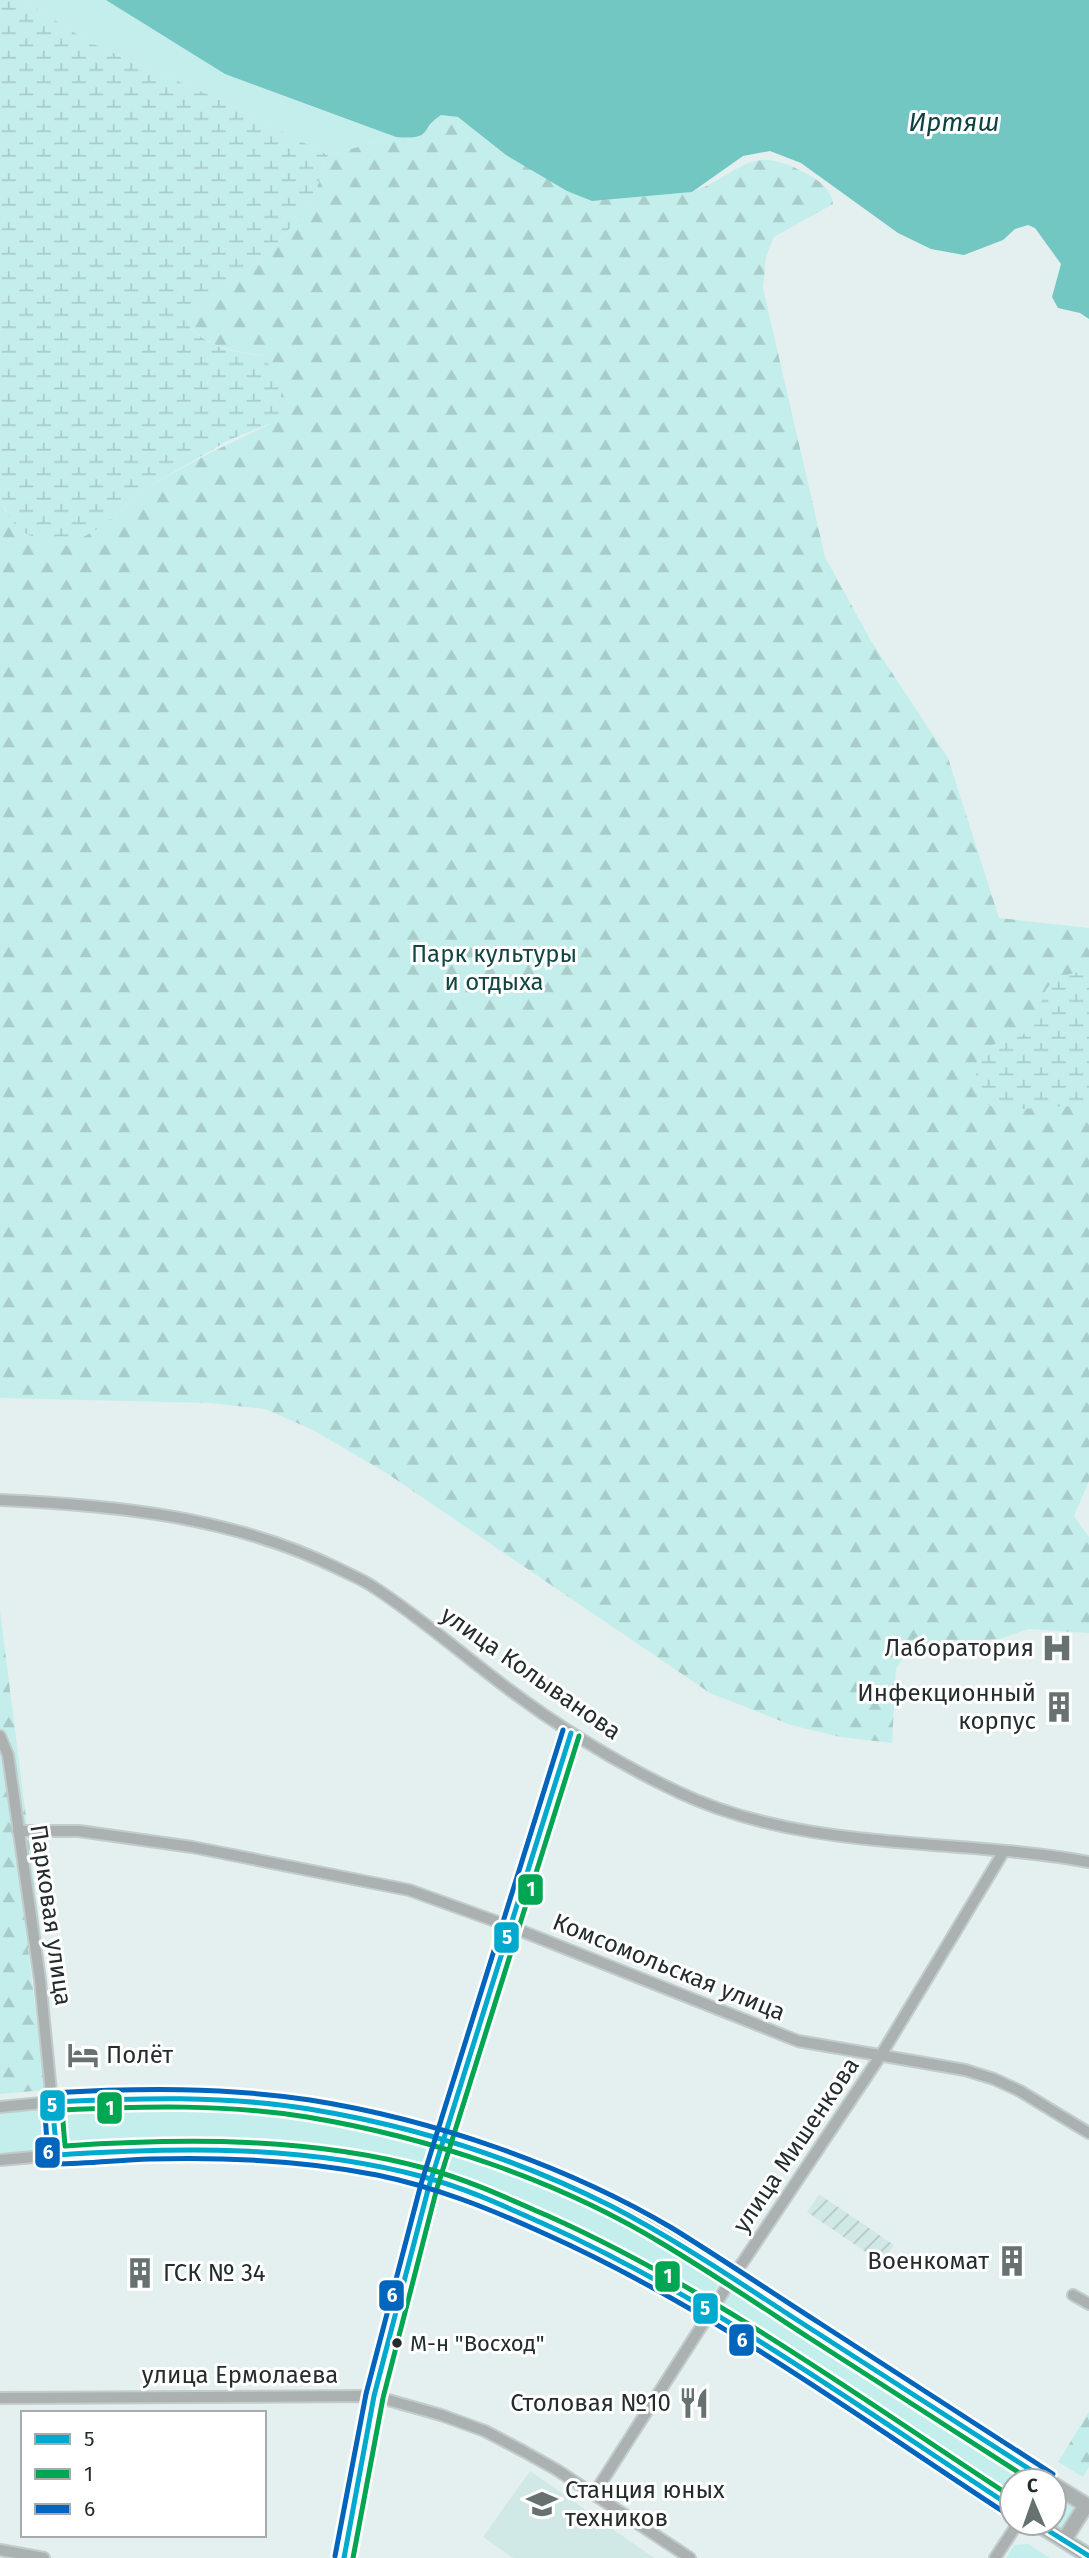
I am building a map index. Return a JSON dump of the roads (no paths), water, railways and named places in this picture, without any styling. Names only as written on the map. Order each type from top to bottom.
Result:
[{"type":"street","name":"улица Колыванова","points":[[0,1500],[86,1506],[188,1520],[245,1532],[316,1557],[374,1587],[571,1733],[678,1793],[769,1825],[828,1835],[1004,1851],[1089,1862]]},
{"type":"street","points":[[344,2558],[374,2396],[431,2179],[571,1733]]},
{"type":"street","name":"Парковая улица","points":[[0,1735],[8,1755],[40,1980],[52,2102]]},
{"type":"street","name":"Комсомольская улица","points":[[18,1832],[79,1831],[192,1847],[409,1890],[509,1926],[798,2041],[965,2070],[994,2079],[1029,2096],[1089,2133]]},
{"type":"street","name":"улица Мишенкова","points":[[594,2494],[733,2277],[881,2055],[1004,1851]]},
{"type":"street","points":[[0,2107],[146,2098],[229,2100],[364,2118],[443,2138],[529,2169],[610,2204],[666,2235],[1025,2467]]},
{"type":"street","points":[[52,2102],[57,2155]]},
{"type":"street","points":[[0,2160],[135,2149],[212,2149],[280,2152],[343,2160],[431,2179],[509,2208],[640,2269],[712,2310],[998,2498]]},
{"type":"street","points":[[1073,2295],[1089,2304]]},
{"type":"street","name":"улица Ермолаева","points":[[0,2398],[374,2396],[485,2431],[557,2470],[690,2558]]},
{"type":"street","points":[[1064,2540],[1087,2506],[1068,2494]]},
{"type":"street","points":[[995,2558],[1009,2537]]},
{"type":"street","points":[[1059,2537],[1089,2557]]},
{"type":"street","points":[[0,2550],[44,2558]]},
{"type":"water","name":"Иртяш","points":[[106,0],[1089,0],[1089,319],[1080,313],[1058,308],[1052,297],[1061,264],[1035,228],[1028,225],[1015,229],[1003,240],[964,255],[931,249],[898,233],[801,163],[770,151],[743,156],[692,192],[592,201],[567,191],[506,155],[458,117],[441,115],[421,135],[396,137],[225,74]]},
{"type":"place","name":"Лаборатория","points":[[1057,1648]]},
{"type":"place","name":"Инфекционный корпус","points":[[1059,1707]]},
{"type":"place","name":"Полёт","points":[[83,2055]]},
{"type":"place","name":"Военкомат","points":[[1012,2261]]},
{"type":"place","name":"ГСК № 34","points":[[140,2273]]},
{"type":"place","name":"М-н \"Восход\"","points":[[397,2343]]},
{"type":"place","name":"Столовая №10","points":[[694,2403]]},
{"type":"place","name":"Станция юных техников","points":[[542,2504]]},
{"type":"park label","name":"Парк культуры и отдыха","points":[[494,968]]}]
